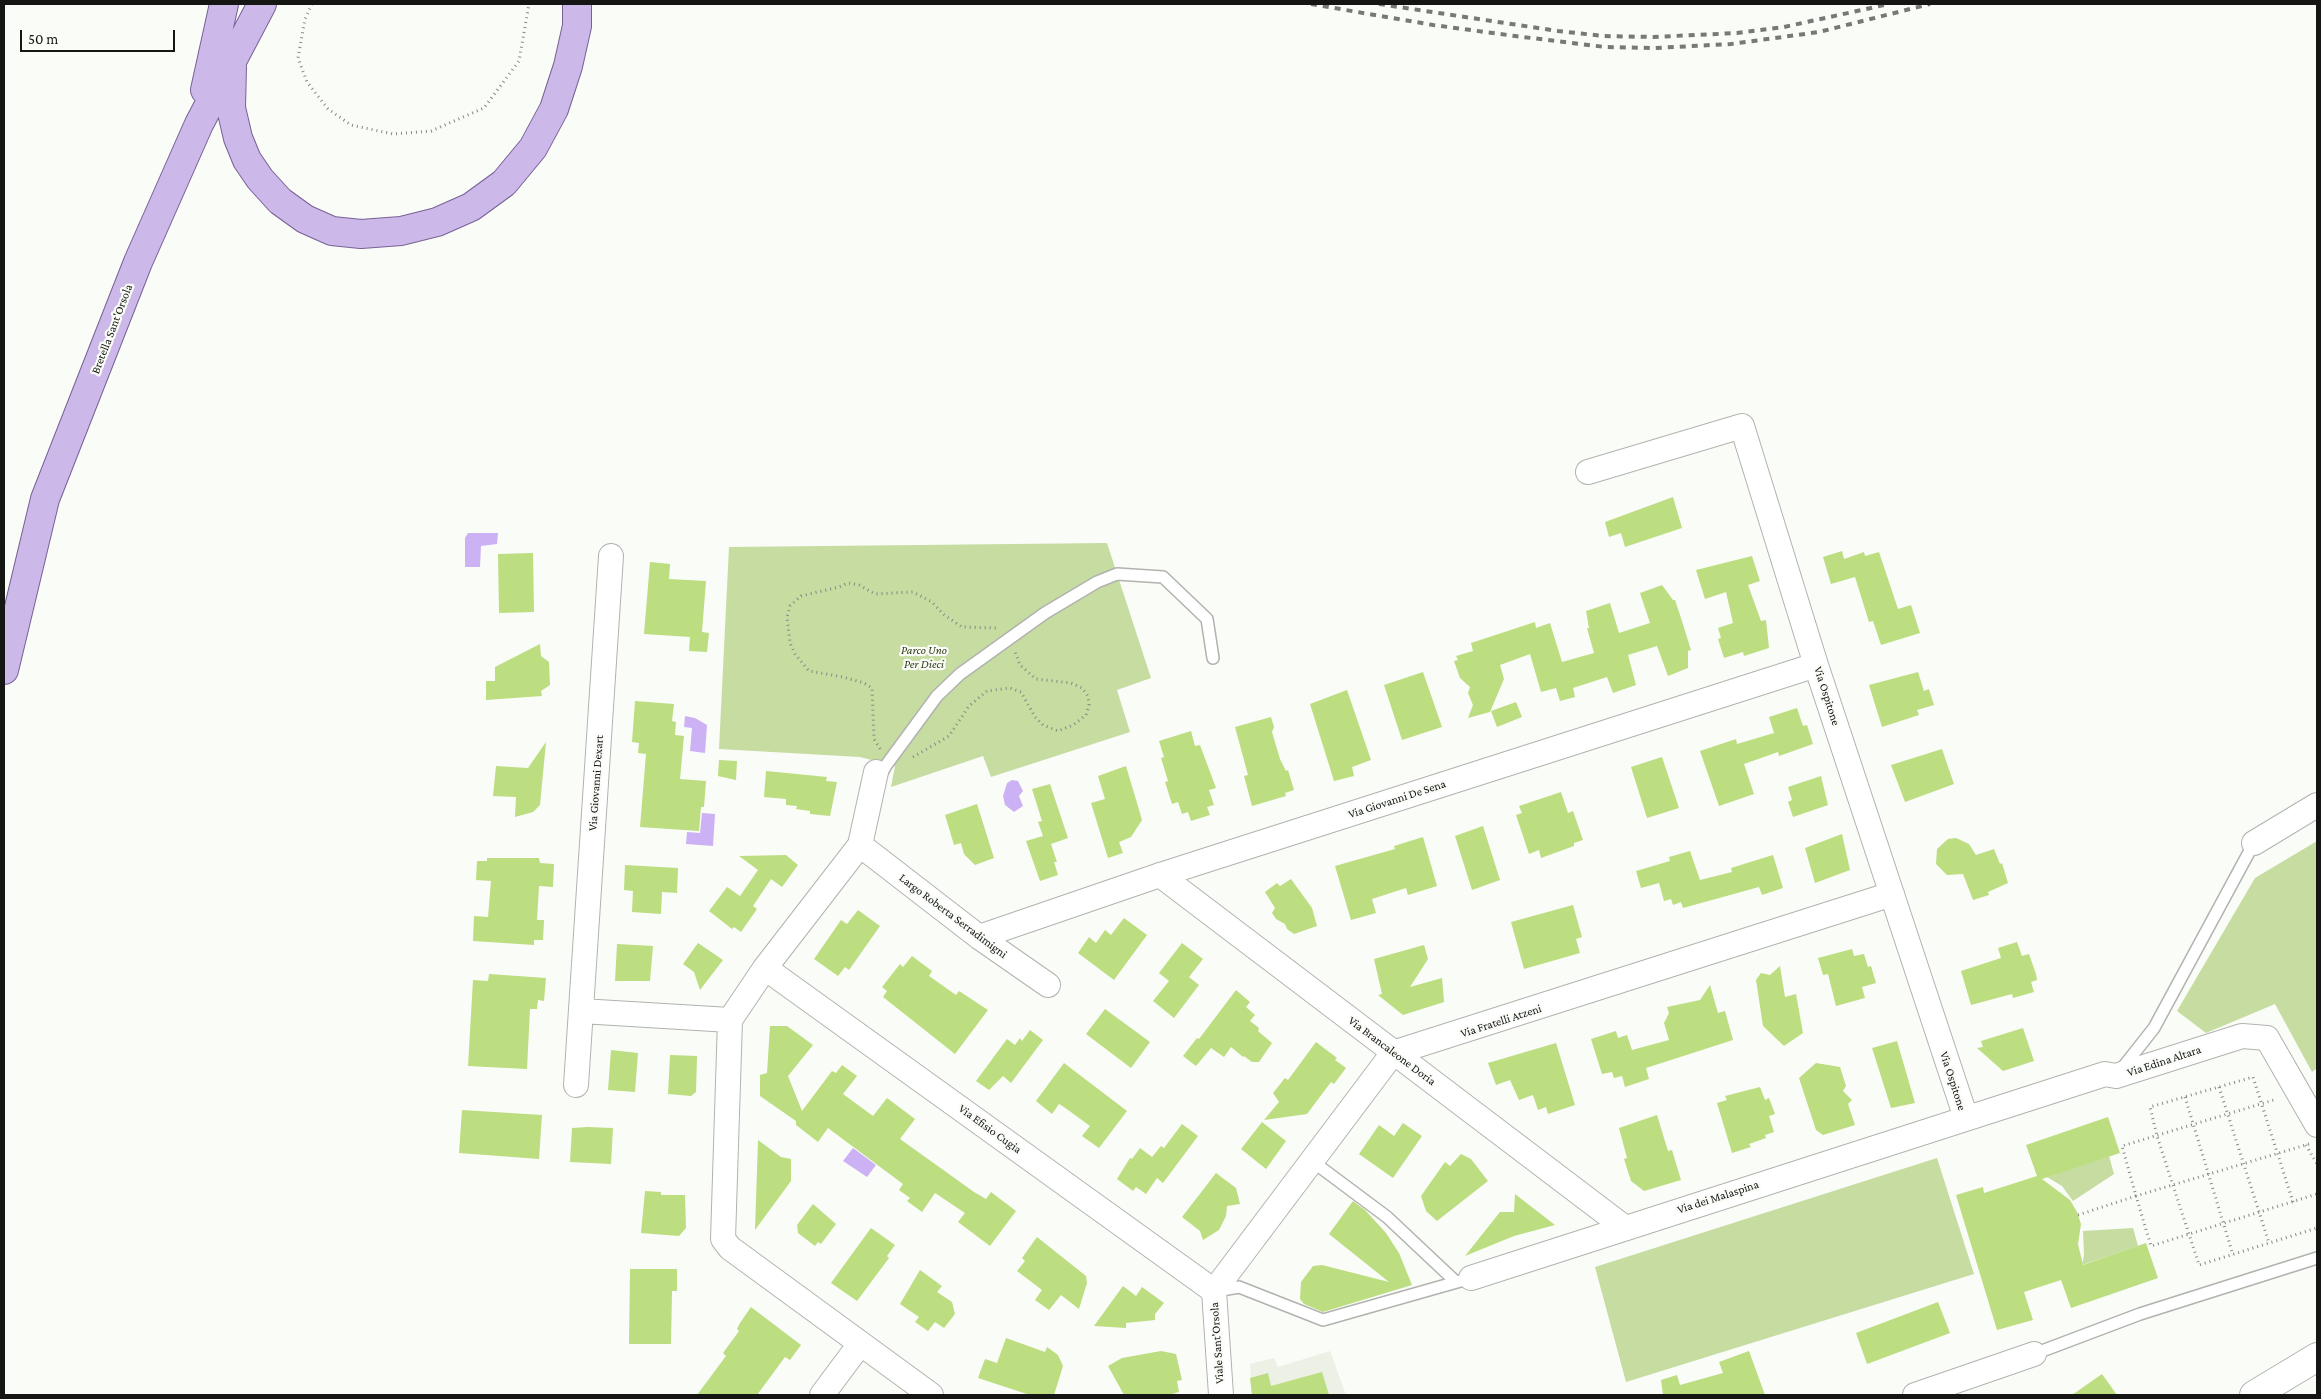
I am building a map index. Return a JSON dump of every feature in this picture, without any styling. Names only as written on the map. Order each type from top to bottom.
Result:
[{"type":"main road","points":[[199,124],[208,71],[224,4]]},
{"type":"main road","name":"Bretella Sant'Orsola","points":[[4,670],[45,499],[138,262],[199,124],[262,4]]},
{"type":"main road","points":[[233,57],[231,108],[238,138],[247,160],[260,179],[280,201],[305,219],[332,231],[361,234],[401,231],[437,222],[471,207],[504,183],[533,148],[554,109],[568,66],[576,26],[577,4]]},
{"type":"street","name":"Via Ospitone","points":[[1588,472],[1742,426],[1816,665],[1966,1118]]},
{"type":"street","name":"Via Giovanni Dexart","points":[[576,1085],[611,556]]},
{"type":"street","name":"Via Giovanni De Sena","points":[[979,936],[1160,875],[1816,665]]},
{"type":"street","points":[[880,767],[860,845],[765,968],[730,1020],[723,1239],[730,1248],[931,1395]]},
{"type":"street","points":[[2254,842],[2317,805]]},
{"type":"street","name":"Largo Roberta Serradimigni","points":[[860,845],[979,936],[1048,985]]},
{"type":"street","name":"Via Brancaleone Doria","points":[[1160,875],[1624,1227]]},
{"type":"street","name":"Via Fratelli Atzeni","points":[[1393,1053],[1440,1040],[1892,894]]},
{"type":"street","name":"Via Efisio Cugia","points":[[765,968],[1214,1291]]},
{"type":"street","points":[[581,1011],[730,1020]]},
{"type":"street","name":"Via Edina Altara","points":[[1966,1118],[2105,1074],[2116,1076],[2242,1036],[2267,1038],[2300,1093],[2315,1134]]},
{"type":"street","points":[[1214,1291],[1393,1053]]},
{"type":"street","name":"Via dei Malaspina","points":[[1463,1279],[1966,1118]]},
{"type":"street","name":"Viale Sant'Orsola","points":[[1214,1291],[1221,1395]]},
{"type":"street","points":[[822,1395],[860,1344]]},
{"type":"street","points":[[1915,1395],[2034,1354]]},
{"type":"street","points":[[2254,1395],[2317,1357]]},
{"type":"lane","points":[[880,767],[936,696],[960,674],[1045,613],[1097,582],[1117,574],[1163,576],[1207,619],[1213,658]]},
{"type":"lane","points":[[2116,1076],[2154,1028],[2254,842]]},
{"type":"lane","points":[[1312,1161],[1387,1217],[1463,1279]]},
{"type":"lane","points":[[2034,1354],[2140,1314],[2317,1258]]},
{"type":"lane","points":[[1214,1291],[1239,1287],[1323,1320],[1463,1279]]},
{"type":"path","points":[[312,4],[305,19],[298,58],[306,82],[328,109],[351,125],[393,134],[432,132],[484,108],[519,61],[529,4]]},
{"type":"path","points":[[848,583],[859,585],[875,594],[914,592],[932,602],[943,614],[962,627],[1001,628],[1009,638],[1020,664],[1036,679],[1071,683],[1082,688],[1088,696],[1089,705],[1086,715],[1073,725],[1058,731],[1043,725],[1035,717],[1021,692],[1010,688],[987,692],[969,706],[949,736],[920,754],[880,767],[874,739],[872,688],[864,683],[810,670],[795,654],[790,643],[787,617],[790,606],[801,596],[848,583]]},
{"type":"path","points":[[2293,1202],[2253,1076],[2150,1107],[2157,1136],[2175,1185],[2199,1265],[2317,1228]]},
{"type":"path","points":[[2219,1087],[2269,1243]]},
{"type":"path","points":[[2300,1093],[2122,1146],[2152,1246],[2317,1194]]},
{"type":"path","points":[[2184,1097],[2208,1175],[2225,1222],[2233,1255]]},
{"type":"path","points":[[2078,1214],[2279,1154],[2315,1134]]},
{"type":"shaded area","points":[[468,533],[498,533],[497,544],[481,546],[480,567],[465,567],[465,538]]},
{"type":"shaded area","points":[[685,716],[695,718],[707,725],[705,753],[690,751],[692,728],[684,727]]},
{"type":"shaded area","points":[[1012,780],[1018,781],[1023,791],[1019,796],[1023,806],[1014,812],[1005,805],[1003,796],[1007,783]]},
{"type":"shaded area","points":[[702,813],[715,814],[713,846],[686,844],[687,832],[700,833]]},
{"type":"shaded area","points":[[853,1148],[876,1165],[867,1177],[843,1161]]},
{"type":"shaded area","points":[[1330,1351],[1346,1395],[1252,1395],[1250,1364],[1274,1358],[1278,1367]]},
{"type":"green space","name":"Parco Uno Per Dieci","points":[[1107,543],[1151,678],[1117,690],[1130,732],[991,777],[983,756],[891,787],[895,766],[860,757],[719,749],[729,547]]},
{"type":"green space","points":[[2317,841],[2317,1068],[2312,1072],[2275,1004],[2206,1033],[2177,1011],[2255,878]]},
{"type":"green space","points":[[2109,1156],[2114,1174],[2073,1201],[2062,1186],[2047,1177]]},
{"type":"green space","points":[[1937,1158],[1974,1274],[1626,1382],[1595,1267]]},
{"type":"green space","points":[[2133,1228],[2138,1246],[2082,1265],[2084,1255],[2083,1231]]},
{"type":"building","points":[[1673,497],[1682,528],[1625,547],[1621,533],[1609,537],[1605,522]]},
{"type":"building","points":[[1842,551],[1844,559],[1864,552],[1865,556],[1879,552],[1898,609],[1911,605],[1920,633],[1881,645],[1873,621],[1869,622],[1855,577],[1831,584],[1823,557]]},
{"type":"building","points":[[533,553],[534,612],[499,613],[498,554]]},
{"type":"building","points":[[1752,556],[1760,581],[1748,585],[1761,621],[1766,620],[1769,648],[1744,656],[1743,652],[1724,658],[1718,639],[1721,638],[1718,628],[1733,623],[1726,592],[1705,599],[1696,570]]},
{"type":"building","points":[[650,562],[670,564],[669,579],[706,581],[702,632],[709,633],[707,652],[689,651],[690,637],[644,634]]},
{"type":"building","points":[[1662,585],[1673,600],[1675,600],[1681,618],[1691,650],[1688,651],[1688,668],[1668,676],[1657,646],[1628,655],[1636,685],[1613,693],[1607,677],[1573,688],[1575,697],[1560,701],[1556,688],[1541,692],[1530,654],[1500,665],[1504,679],[1490,712],[1468,718],[1473,705],[1468,693],[1470,687],[1460,678],[1454,661],[1458,660],[1456,656],[1473,651],[1471,643],[1535,622],[1536,628],[1550,623],[1562,662],[1594,653],[1587,628],[1589,628],[1586,611],[1610,603],[1619,633],[1650,623],[1640,593]]},
{"type":"building","points":[[540,644],[541,656],[549,662],[550,685],[541,691],[542,696],[486,700],[486,681],[495,681],[495,667]]},
{"type":"building","points":[[1423,672],[1442,727],[1402,740],[1384,685]]},
{"type":"building","points":[[1918,672],[1924,691],[1929,689],[1934,705],[1917,710],[1919,715],[1882,727],[1869,685]]},
{"type":"building","points":[[1347,690],[1371,760],[1352,767],[1354,776],[1334,781],[1310,704]]},
{"type":"building","points":[[635,701],[674,704],[672,721],[676,722],[675,735],[684,736],[680,779],[706,781],[704,807],[701,807],[699,831],[640,827],[646,754],[638,753],[639,743],[632,742]]},
{"type":"building","points":[[1516,702],[1522,717],[1497,727],[1491,711]]},
{"type":"building","points":[[1797,708],[1803,726],[1807,725],[1813,744],[1779,756],[1778,752],[1744,764],[1754,794],[1719,806],[1700,751],[1736,739],[1737,744],[1774,733],[1769,717]]},
{"type":"building","points":[[1271,717],[1274,727],[1272,732],[1280,759],[1286,771],[1288,770],[1294,790],[1285,793],[1286,796],[1252,806],[1244,776],[1248,775],[1235,727]]},
{"type":"building","points":[[1191,731],[1195,746],[1200,745],[1216,788],[1209,790],[1214,805],[1207,807],[1210,815],[1191,821],[1188,812],[1182,814],[1178,802],[1172,804],[1165,782],[1168,781],[1161,758],[1164,757],[1159,741]]},
{"type":"building","points":[[546,742],[540,805],[533,812],[515,817],[516,797],[493,796],[496,766],[528,768]]},
{"type":"building","points":[[1942,749],[1954,784],[1905,802],[1891,765]]},
{"type":"building","points":[[1662,757],[1679,808],[1647,818],[1631,767]]},
{"type":"building","points":[[719,760],[737,761],[736,780],[718,776]]},
{"type":"building","points":[[1126,766],[1142,820],[1131,837],[1119,842],[1123,853],[1108,858],[1091,803],[1105,799],[1098,776]]},
{"type":"building","points":[[766,771],[827,777],[826,781],[837,782],[830,816],[810,814],[810,811],[796,809],[797,806],[786,805],[786,799],[764,797]]},
{"type":"building","points":[[1821,776],[1828,805],[1793,817],[1788,802],[1792,800],[1788,787]]},
{"type":"building","points":[[1050,784],[1068,838],[1051,844],[1057,862],[1054,862],[1058,875],[1040,881],[1026,841],[1043,836],[1038,822],[1042,821],[1032,789]]},
{"type":"building","points":[[1561,792],[1568,813],[1573,811],[1583,840],[1574,843],[1574,846],[1541,858],[1539,850],[1529,854],[1516,815],[1522,813],[1519,806]]},
{"type":"building","points":[[977,804],[994,858],[975,865],[964,854],[961,843],[954,845],[945,815]]},
{"type":"building","points":[[1483,826],[1500,880],[1472,890],[1455,836]]},
{"type":"building","points":[[1842,834],[1850,870],[1815,883],[1805,848]]},
{"type":"building","points":[[1423,837],[1437,886],[1408,895],[1406,888],[1372,899],[1376,913],[1351,920],[1335,866],[1395,849],[1394,846]]},
{"type":"building","points":[[1956,838],[1969,844],[1976,855],[1994,849],[2000,864],[2002,863],[2008,883],[1988,892],[1989,895],[1973,900],[1963,874],[1947,875],[1936,864],[1937,849],[1948,839]]},
{"type":"building","points":[[1690,851],[1700,880],[1732,872],[1731,868],[1773,855],[1783,888],[1762,895],[1759,887],[1683,908],[1681,902],[1673,905],[1671,899],[1664,901],[1659,883],[1641,888],[1636,871],[1670,861],[1669,857]]},
{"type":"building","points":[[786,855],[798,865],[782,887],[771,879],[753,906],[757,909],[741,932],[734,927],[732,929],[709,911],[727,887],[740,896],[758,870],[739,856]]},
{"type":"building","points":[[487,858],[539,858],[540,863],[554,864],[553,887],[539,886],[537,920],[544,920],[543,940],[534,940],[534,945],[473,941],[474,916],[488,917],[491,881],[476,880],[477,861],[487,861]]},
{"type":"building","points":[[625,865],[678,868],[677,893],[662,892],[661,914],[632,912],[633,891],[624,890]]},
{"type":"building","points":[[1291,879],[1312,908],[1317,926],[1294,934],[1287,929],[1285,924],[1276,919],[1272,913],[1275,908],[1265,892],[1277,883],[1280,886]]},
{"type":"building","points":[[1573,905],[1582,937],[1576,939],[1580,953],[1524,969],[1511,922]]},
{"type":"building","points":[[858,910],[880,926],[849,970],[845,967],[838,976],[814,959],[841,920],[847,924]]},
{"type":"building","points":[[1124,918],[1147,935],[1114,980],[1078,953],[1089,937],[1096,943],[1105,930],[1111,935]]},
{"type":"building","points":[[2017,942],[2022,956],[2029,954],[2036,974],[2037,980],[2031,982],[2034,992],[2013,998],[2012,994],[1971,1005],[1961,971],[2001,958],[1998,948]]},
{"type":"building","points":[[698,943],[723,960],[700,990],[694,972],[683,964]]},
{"type":"building","points":[[1182,943],[1203,959],[1189,977],[1199,985],[1174,1018],[1153,1001],[1169,981],[1159,973]]},
{"type":"building","points":[[617,944],[653,946],[650,981],[615,981]]},
{"type":"building","points":[[1424,945],[1428,959],[1410,987],[1442,978],[1444,1002],[1403,1015],[1378,995],[1382,994],[1374,959]]},
{"type":"building","points":[[1852,949],[1854,956],[1864,954],[1868,967],[1871,966],[1876,983],[1862,987],[1865,998],[1836,1006],[1828,974],[1823,975],[1818,958]]},
{"type":"building","points":[[912,956],[932,971],[929,976],[956,995],[959,991],[988,1010],[955,1054],[883,997],[887,991],[882,987],[900,964],[903,967]]},
{"type":"building","points":[[1780,966],[1785,997],[1796,994],[1803,1033],[1784,1046],[1763,1026],[1756,980],[1761,973],[1770,975]]},
{"type":"building","points":[[489,974],[546,978],[544,1001],[538,1000],[537,1009],[530,1009],[527,1069],[468,1066],[473,980],[488,981]]},
{"type":"building","points":[[1710,985],[1718,1013],[1725,1011],[1733,1040],[1646,1068],[1649,1079],[1625,1087],[1622,1076],[1614,1078],[1612,1072],[1602,1074],[1591,1039],[1616,1031],[1618,1038],[1627,1035],[1632,1050],[1669,1040],[1664,1023],[1669,1013],[1667,1007],[1700,1000]]},
{"type":"building","points":[[1236,990],[1250,1002],[1246,1007],[1255,1015],[1250,1021],[1272,1043],[1259,1062],[1252,1062],[1231,1047],[1224,1057],[1211,1048],[1196,1066],[1183,1056],[1197,1038],[1199,1039]]},
{"type":"building","points":[[1105,1009],[1150,1042],[1131,1068],[1086,1034]]},
{"type":"building","points":[[770,1026],[787,1026],[813,1045],[788,1076],[802,1111],[832,1071],[836,1073],[842,1065],[857,1076],[843,1094],[873,1116],[887,1098],[915,1119],[900,1139],[974,1192],[986,1199],[991,1192],[1016,1211],[990,1246],[958,1222],[965,1213],[935,1193],[922,1212],[907,1201],[910,1198],[899,1190],[903,1184],[828,1128],[818,1142],[796,1125],[796,1121],[760,1096],[760,1075],[767,1073]]},
{"type":"building","points":[[2023,1028],[2034,1061],[2003,1071],[1977,1048],[1983,1047],[1981,1041]]},
{"type":"building","points":[[1030,1030],[1043,1040],[1011,1083],[1003,1076],[989,1090],[976,1081],[1007,1039],[1015,1045],[1020,1038],[1022,1041]]},
{"type":"building","points":[[1897,1041],[1915,1103],[1891,1108],[1872,1048]]},
{"type":"building","points":[[1316,1042],[1337,1058],[1335,1060],[1346,1068],[1334,1084],[1331,1082],[1307,1114],[1264,1120],[1279,1102],[1273,1093],[1285,1078],[1288,1080]]},
{"type":"building","points":[[1556,1043],[1575,1105],[1548,1114],[1546,1107],[1538,1110],[1533,1095],[1519,1100],[1510,1080],[1496,1085],[1488,1063]]},
{"type":"building","points":[[611,1050],[638,1053],[635,1092],[608,1090]]},
{"type":"building","points":[[670,1055],[697,1056],[696,1092],[691,1096],[668,1094]]},
{"type":"building","points":[[1064,1063],[1127,1111],[1099,1148],[1082,1136],[1090,1126],[1059,1104],[1052,1114],[1036,1101]]},
{"type":"building","points":[[1816,1063],[1840,1067],[1846,1086],[1843,1091],[1852,1100],[1848,1104],[1855,1125],[1823,1135],[1816,1130],[1799,1078]]},
{"type":"building","points":[[1760,1087],[1765,1100],[1769,1098],[1775,1114],[1769,1116],[1774,1132],[1765,1135],[1766,1138],[1749,1144],[1751,1147],[1732,1153],[1717,1103],[1727,1100],[1725,1096]]},
{"type":"building","points":[[462,1110],[542,1115],[539,1159],[459,1153]]},
{"type":"building","points":[[1657,1115],[1668,1151],[1672,1150],[1681,1180],[1644,1191],[1631,1181],[1624,1159],[1627,1158],[1619,1128]]},
{"type":"building","points":[[2108,1117],[2120,1153],[2042,1179],[2070,1200],[2077,1212],[2081,1224],[2078,1244],[2083,1265],[2146,1243],[2158,1278],[2071,1308],[2061,1280],[2024,1292],[2033,1320],[1997,1330],[1956,1195],[1983,1187],[1984,1193],[2037,1176],[2026,1145]]},
{"type":"building","points":[[1262,1122],[1286,1141],[1266,1169],[1241,1149]]},
{"type":"building","points":[[1403,1123],[1422,1136],[1393,1178],[1359,1154],[1379,1125],[1394,1136]]},
{"type":"building","points":[[1182,1124],[1198,1136],[1163,1183],[1157,1178],[1146,1194],[1136,1187],[1133,1191],[1117,1179],[1130,1158],[1132,1159],[1140,1148],[1152,1157],[1161,1146],[1164,1148]]},
{"type":"building","points":[[572,1128],[613,1128],[611,1164],[570,1162]]},
{"type":"building","points":[[758,1140],[781,1157],[791,1159],[791,1181],[755,1230]]},
{"type":"building","points":[[1461,1154],[1471,1159],[1488,1181],[1437,1221],[1426,1211],[1421,1196],[1445,1162],[1450,1166]]},
{"type":"building","points":[[1216,1173],[1236,1188],[1240,1204],[1227,1206],[1226,1216],[1219,1230],[1203,1240],[1200,1231],[1182,1217]]},
{"type":"building","points":[[645,1191],[661,1192],[661,1195],[685,1195],[686,1228],[679,1236],[641,1233]]},
{"type":"building","points":[[1515,1194],[1555,1225],[1514,1236],[1465,1256],[1500,1212],[1514,1212]]},
{"type":"building","points":[[1353,1201],[1365,1210],[1386,1233],[1399,1253],[1412,1285],[1323,1312],[1304,1304],[1300,1299],[1301,1282],[1313,1266],[1322,1265],[1389,1282],[1329,1234]]},
{"type":"building","points":[[813,1204],[836,1224],[821,1244],[818,1242],[815,1246],[798,1233],[797,1225]]},
{"type":"building","points":[[871,1228],[895,1245],[887,1256],[889,1258],[857,1301],[831,1283]]},
{"type":"building","points":[[1037,1237],[1086,1276],[1087,1283],[1079,1309],[1061,1295],[1049,1310],[1035,1300],[1042,1290],[1017,1271],[1025,1261],[1022,1258]]},
{"type":"building","points":[[630,1269],[677,1269],[677,1291],[672,1291],[671,1344],[629,1344]]},
{"type":"building","points":[[920,1270],[942,1286],[937,1292],[952,1302],[955,1314],[944,1328],[935,1322],[928,1331],[915,1322],[919,1317],[900,1304]]},
{"type":"building","points":[[1123,1286],[1136,1296],[1142,1287],[1164,1303],[1155,1314],[1155,1320],[1126,1323],[1126,1328],[1094,1326]]},
{"type":"building","points":[[1938,1302],[1950,1333],[1867,1364],[1856,1333]]},
{"type":"building","points":[[751,1307],[801,1345],[790,1360],[785,1357],[757,1395],[697,1395],[726,1356],[723,1353],[739,1331],[737,1329],[740,1323]]},
{"type":"building","points":[[1006,1338],[1045,1352],[1047,1347],[1058,1355],[1063,1366],[1054,1395],[1030,1395],[978,1378],[985,1359],[997,1363]]},
{"type":"building","points":[[1161,1351],[1176,1354],[1182,1380],[1177,1381],[1179,1392],[1169,1395],[1124,1395],[1108,1366],[1122,1358]]},
{"type":"building","points":[[1749,1351],[1765,1395],[1663,1395],[1661,1380],[1677,1375],[1680,1385],[1723,1373],[1719,1362]]},
{"type":"building","points":[[1322,1372],[1329,1395],[1252,1395],[1250,1378],[1268,1373],[1271,1386]]},
{"type":"building","points":[[2102,1374],[2117,1395],[2072,1395]]},
{"type":"railway","points":[[1311,4],[1433,25],[1515,36],[1605,47],[1655,48],[1731,44],[1819,32],[1930,4]]},
{"type":"railway","points":[[1379,4],[1558,31],[1604,36],[1653,37],[1737,33],[1784,27],[1889,4]]}]
